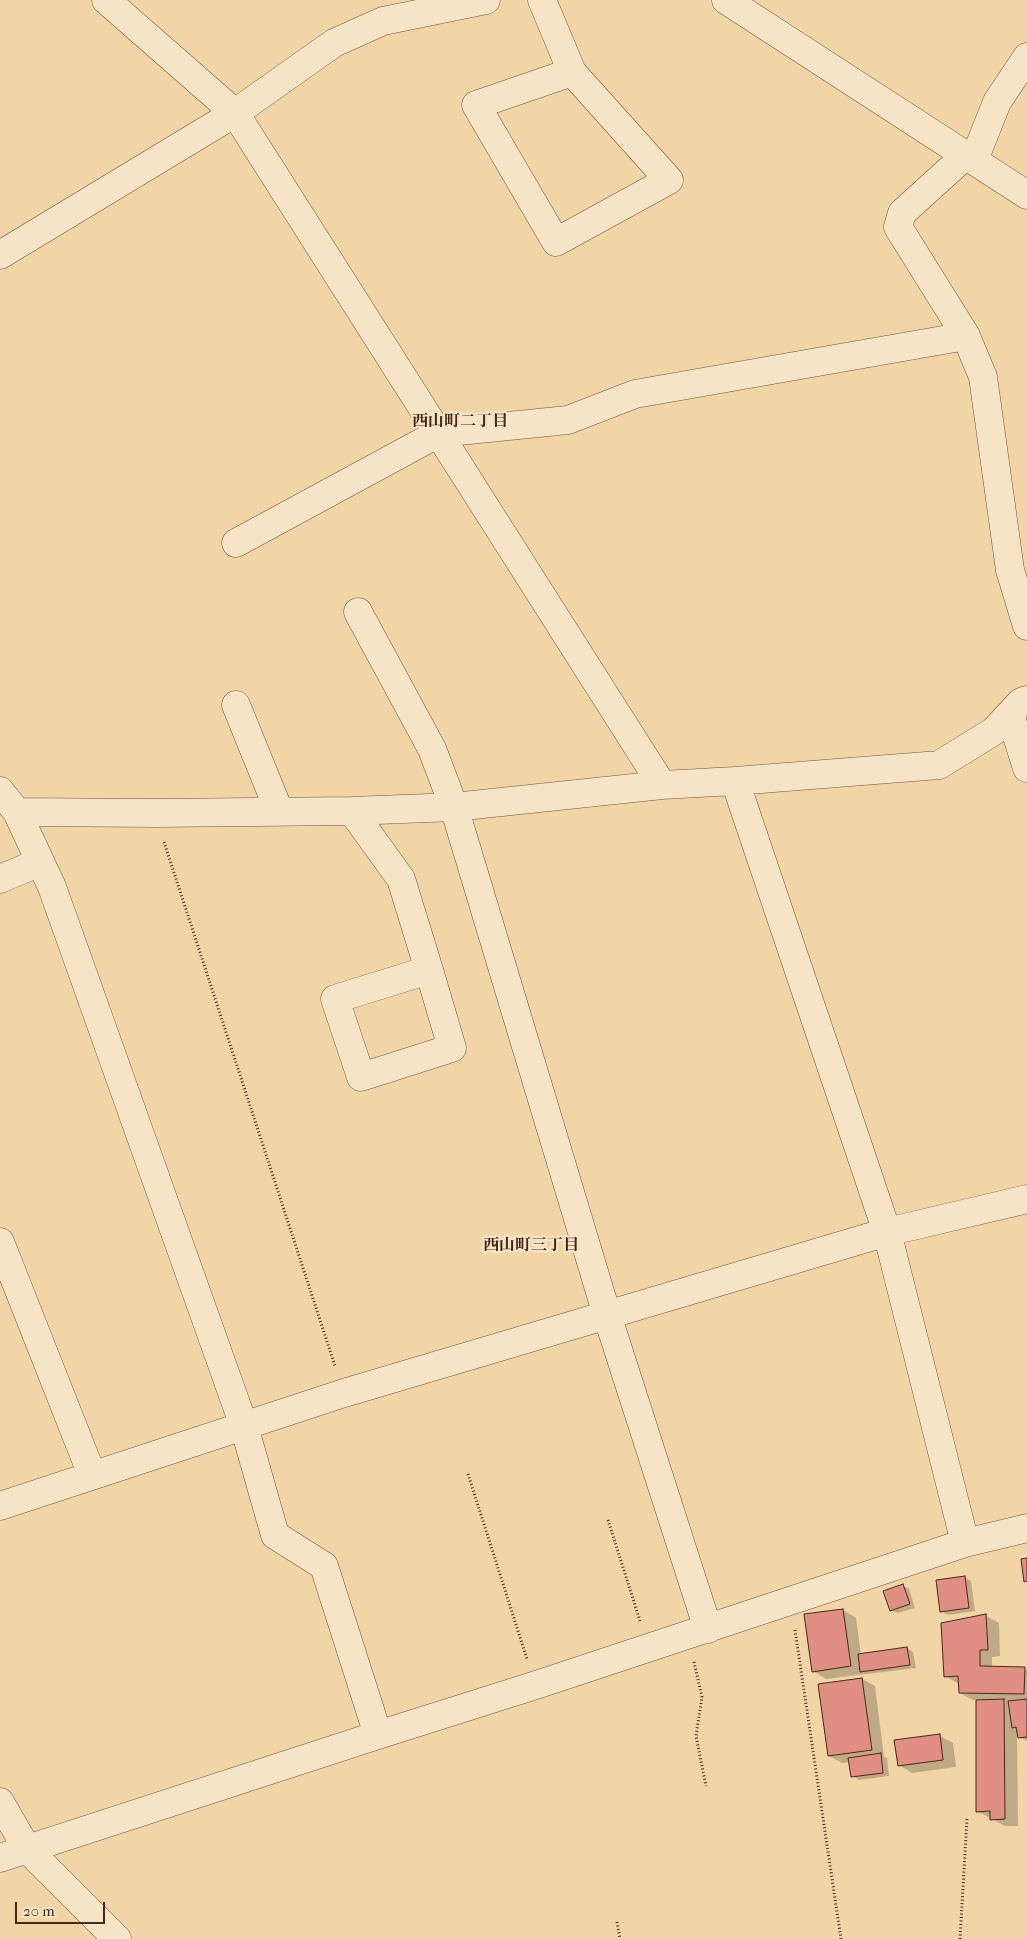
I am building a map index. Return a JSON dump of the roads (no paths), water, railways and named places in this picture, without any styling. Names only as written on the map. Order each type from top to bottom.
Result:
[{"type":"street","points":[[106,0],[235,114],[662,785]]},
{"type":"street","points":[[0,255],[235,114],[334,43],[384,21],[486,0]]},
{"type":"street","points":[[542,0],[572,72],[669,180],[556,242],[476,105],[572,72]]},
{"type":"street","points":[[726,0],[1027,195]]},
{"type":"street","points":[[1027,57],[997,102],[970,158],[902,213],[898,227],[966,336],[983,377],[1010,570],[1027,626]]},
{"type":"street","points":[[236,543],[439,433],[568,420],[634,394],[966,336]]},
{"type":"street","points":[[358,612],[432,749],[454,807],[607,1315],[698,1632]]},
{"type":"street","points":[[236,705],[279,811]]},
{"type":"street","points":[[17,812],[352,811],[454,807],[662,785],[938,765],[994,731],[1018,707]]},
{"type":"street","points":[[1018,707],[1027,768]]},
{"type":"street","points":[[735,781],[887,1232],[965,1543]]},
{"type":"street","points":[[0,791],[17,812],[52,887],[244,1426],[275,1535],[324,1566],[378,1734]]},
{"type":"street","points":[[352,811],[401,879],[429,970],[452,1048],[361,1077],[335,999],[429,970]]},
{"type":"street","points":[[0,879],[40,862]]},
{"type":"street","points":[[0,1506],[344,1393],[887,1232],[1027,1199]]},
{"type":"street","points":[[0,1242],[92,1475]]},
{"type":"street","points":[[0,1858],[378,1734],[536,1685],[965,1543],[1027,1528]]},
{"type":"street","points":[[0,1802],[27,1849],[117,1939]]},
{"type":"district","name":"西山町二丁目","points":[[460,422]]},
{"type":"district","name":"西山町三丁目","points":[[531,1246]]}]
